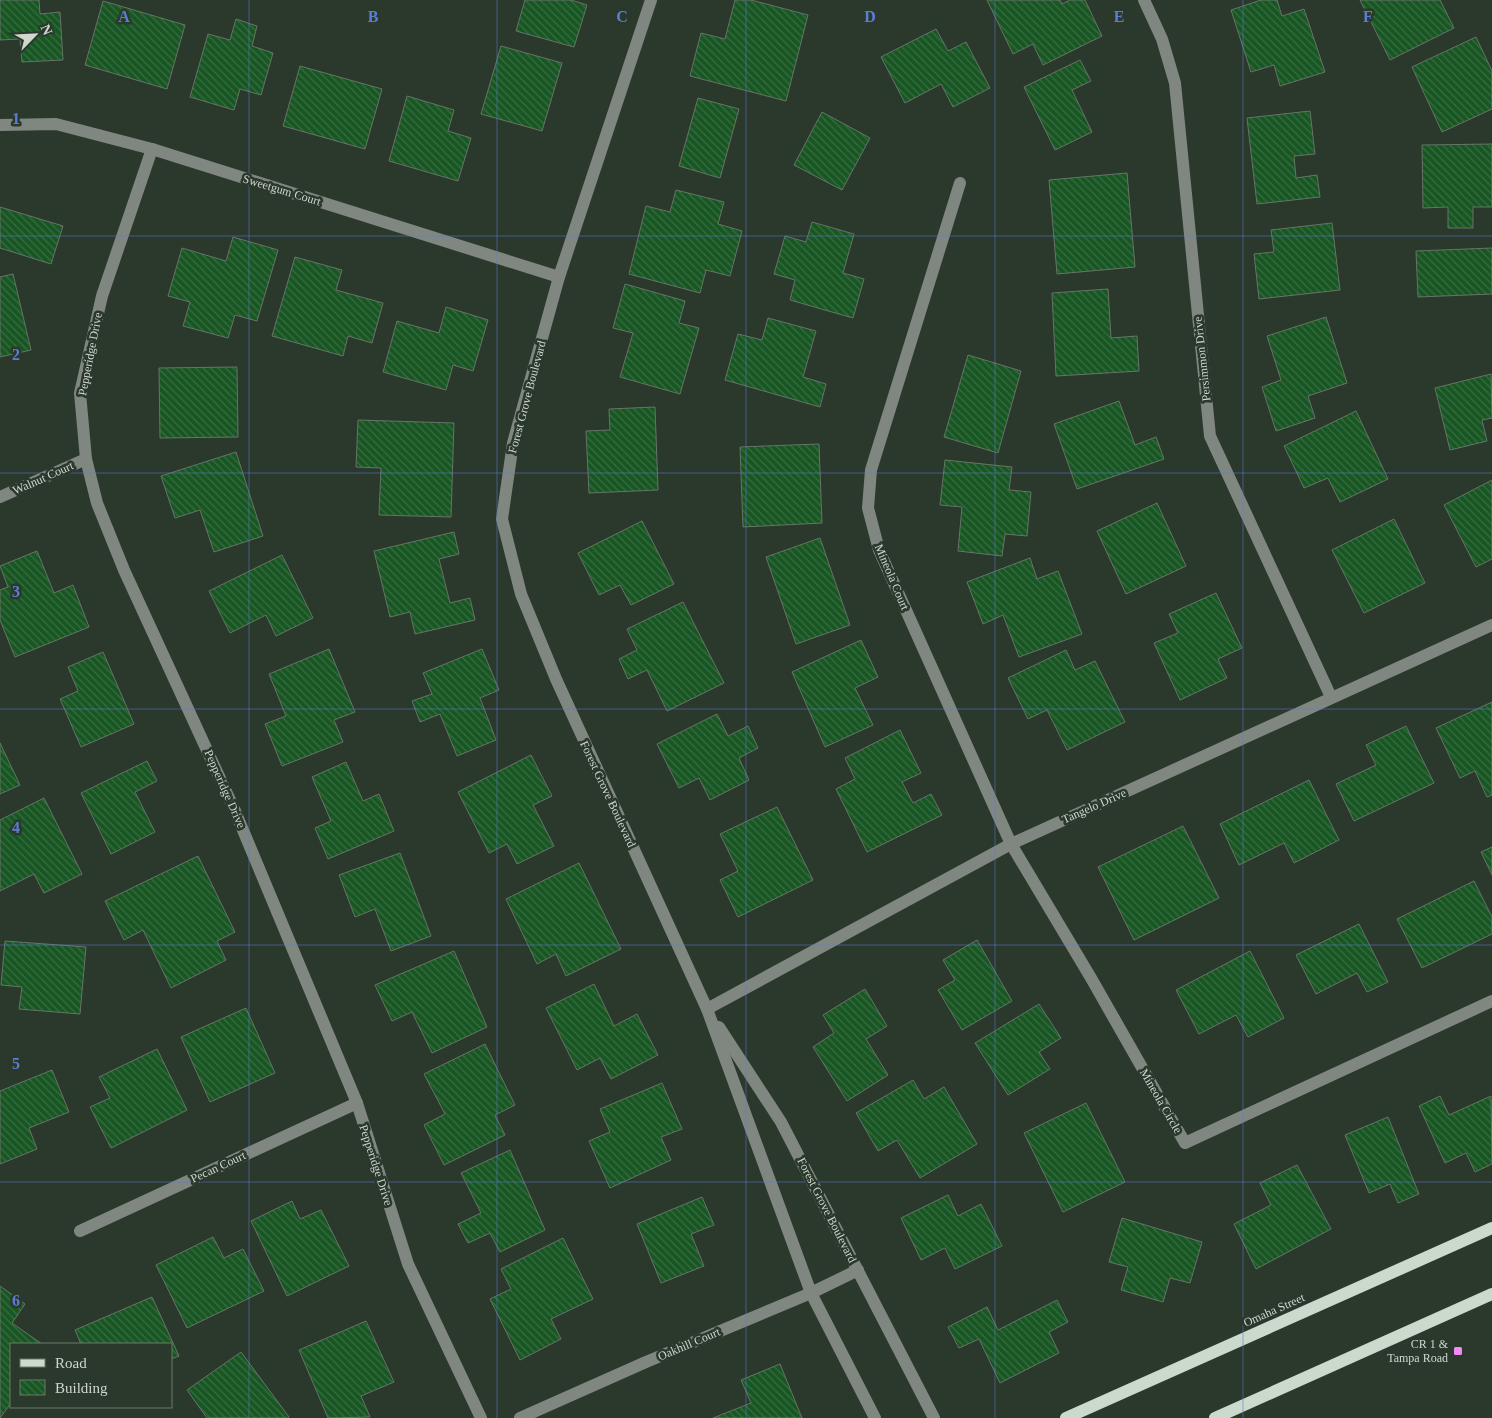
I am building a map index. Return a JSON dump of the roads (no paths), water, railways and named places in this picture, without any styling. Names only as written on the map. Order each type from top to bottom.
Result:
[{"type":"main road","name":"Omaha Street","points":[[1066,1418],[1492,1228]]},
{"type":"main road","points":[[1215,1418],[1492,1294]]},
{"type":"street","name":"Forest Grove Boulevard","points":[[650,0],[559,277],[513,443],[502,519],[521,594],[556,679],[707,1008],[811,1293],[875,1418]]},
{"type":"street","name":"Persimmon Drive","points":[[1144,0],[1162,39],[1174,83],[1210,436],[1331,697]]},
{"type":"street","name":"Sweetgum Court","points":[[0,125],[56,124],[152,149],[559,277]]},
{"type":"street","name":"Pepperidge Drive","points":[[152,149],[102,296],[80,393],[86,459],[97,503],[124,570],[235,811],[357,1103],[408,1264],[481,1418]]},
{"type":"street","name":"Mineola Court","points":[[960,183],[871,470],[868,508],[879,550],[1011,844]]},
{"type":"street","name":"Walnut Court","points":[[0,497],[86,459]]},
{"type":"street","name":"Tangelo Drive","points":[[707,1008],[1011,844],[1492,624]]},
{"type":"street","name":"Mineola Circle","points":[[1011,844],[1091,978],[1185,1143],[1492,1001]]},
{"type":"street","name":"Forest Grove Boulevard","points":[[707,1008],[781,1122],[934,1418]]},
{"type":"street","name":"Pecan Court","points":[[80,1230],[357,1103]]},
{"type":"street","name":"Oakhill Court","points":[[520,1418],[646,1362],[811,1293],[858,1270]]},
{"type":"place","name":"CR 1 & Tampa Road","points":[[1458,1351]]}]
